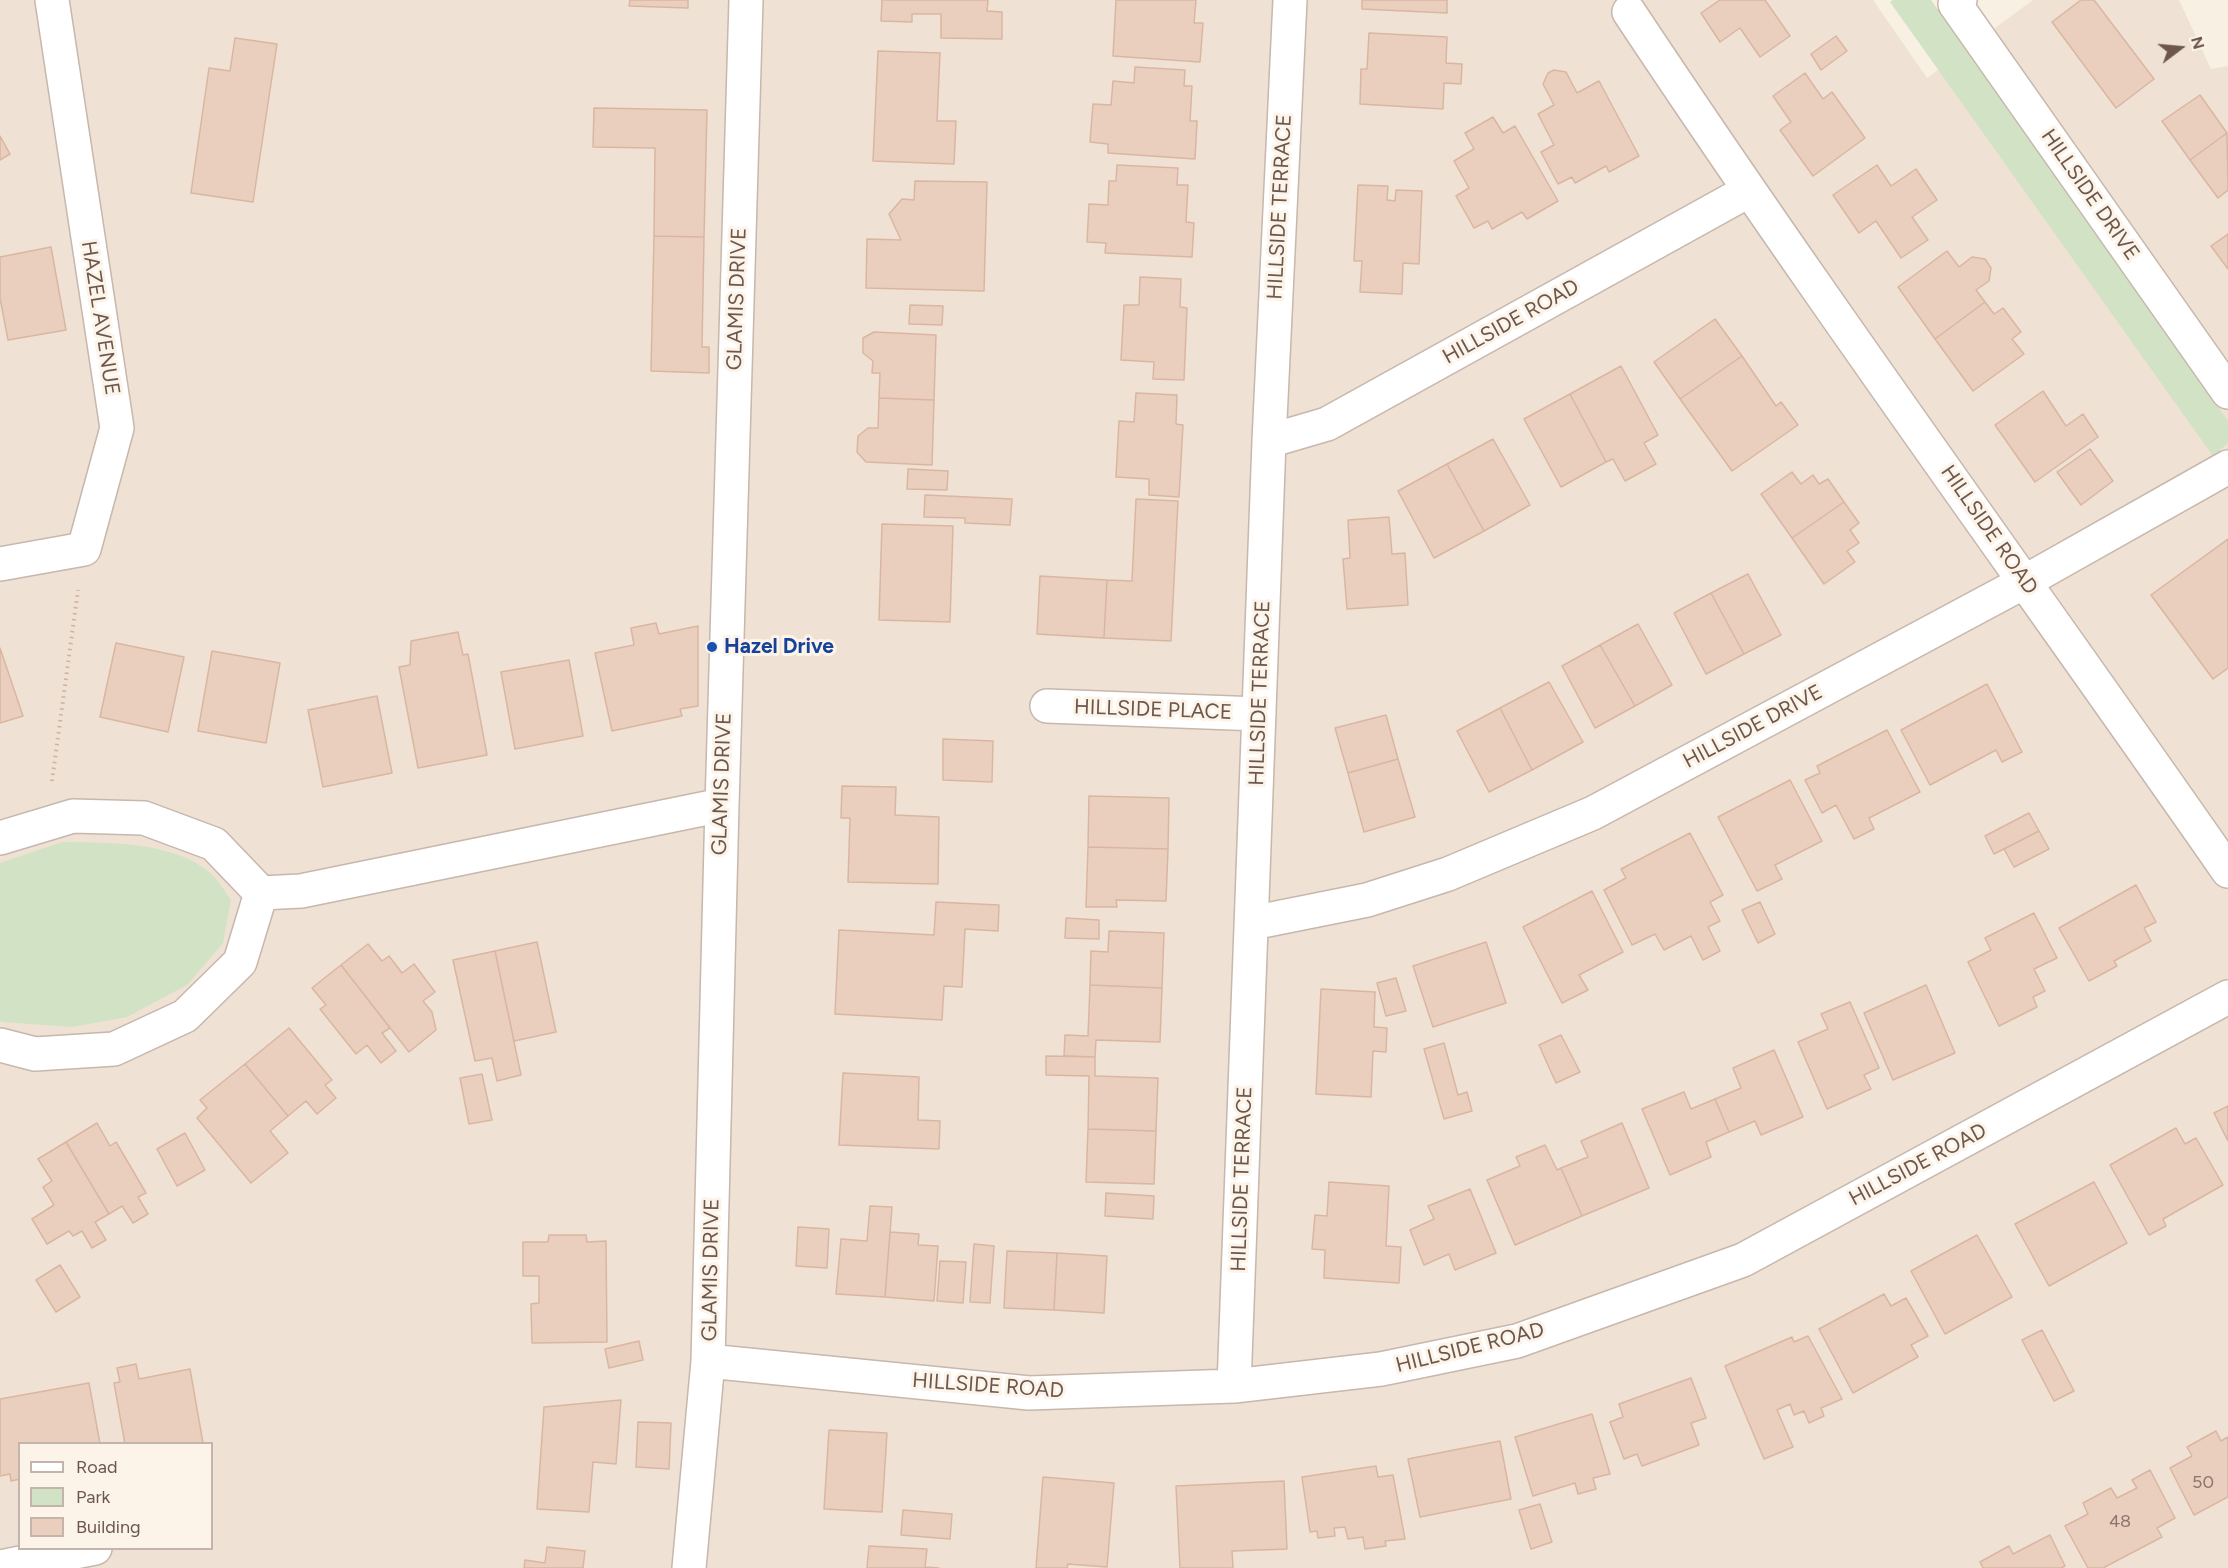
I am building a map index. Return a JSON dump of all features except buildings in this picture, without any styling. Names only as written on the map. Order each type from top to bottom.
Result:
[{"type":"street","name":"HAZEL AVENUE","points":[[52,0],[117,428],[84,549]]},
{"type":"street","name":"GLAMIS DRIVE","points":[[689,1568],[708,1361],[746,0]]},
{"type":"street","name":"HILLSIDE TERRACE","points":[[1234,1386],[1269,441],[1290,0]]},
{"type":"street","name":"HILLSIDE DRIVE","points":[[1960,0],[1955,4],[2228,392]]},
{"type":"street","name":"HILLSIDE ROAD","points":[[1629,12],[1748,191],[2026,581],[2228,871]]},
{"type":"street","name":"HILLSIDE ROAD","points":[[1269,441],[1327,424],[1748,191]]},
{"type":"street","name":"HILLSIDE DRIVE","points":[[1252,923],[1367,900],[1448,874],[1593,813],[2026,581],[2228,467]]},
{"type":"street","points":[[0,564],[84,549]]},
{"type":"street","name":"HILLSIDE PLACE","points":[[1047,706],[1259,714]]},
{"type":"street","points":[[0,838],[73,816],[144,818],[214,844],[261,893],[300,891],[722,805]]},
{"type":"street","points":[[0,1045],[35,1054],[114,1049],[185,1016],[240,962],[261,893]]},
{"type":"street","name":"HILLSIDE ROAD","points":[[708,1361],[1029,1393],[1234,1386],[1381,1369],[1517,1341],[1743,1260],[2228,997]]},
{"type":"street","points":[[0,1568],[87,1550]]},
{"type":"street","points":[[98,1550],[103,1568]]},
{"type":"path","points":[[46,824],[84,549]]},
{"type":"shaded area","points":[[0,0],[1873,0],[1927,78],[2033,0],[2179,0],[2211,69],[2228,66],[2228,1568],[0,1568]]},
{"type":"green space","points":[[1893,0],[1931,0],[2228,421],[2228,443],[2213,456],[1890,2]]},
{"type":"green space","points":[[62,842],[141,846],[179,855],[196,863],[214,877],[231,900],[223,943],[187,985],[127,1017],[72,1027],[0,1021],[0,863]]},
{"type":"place","name":"Hazel Drive","points":[[712,647]]}]
